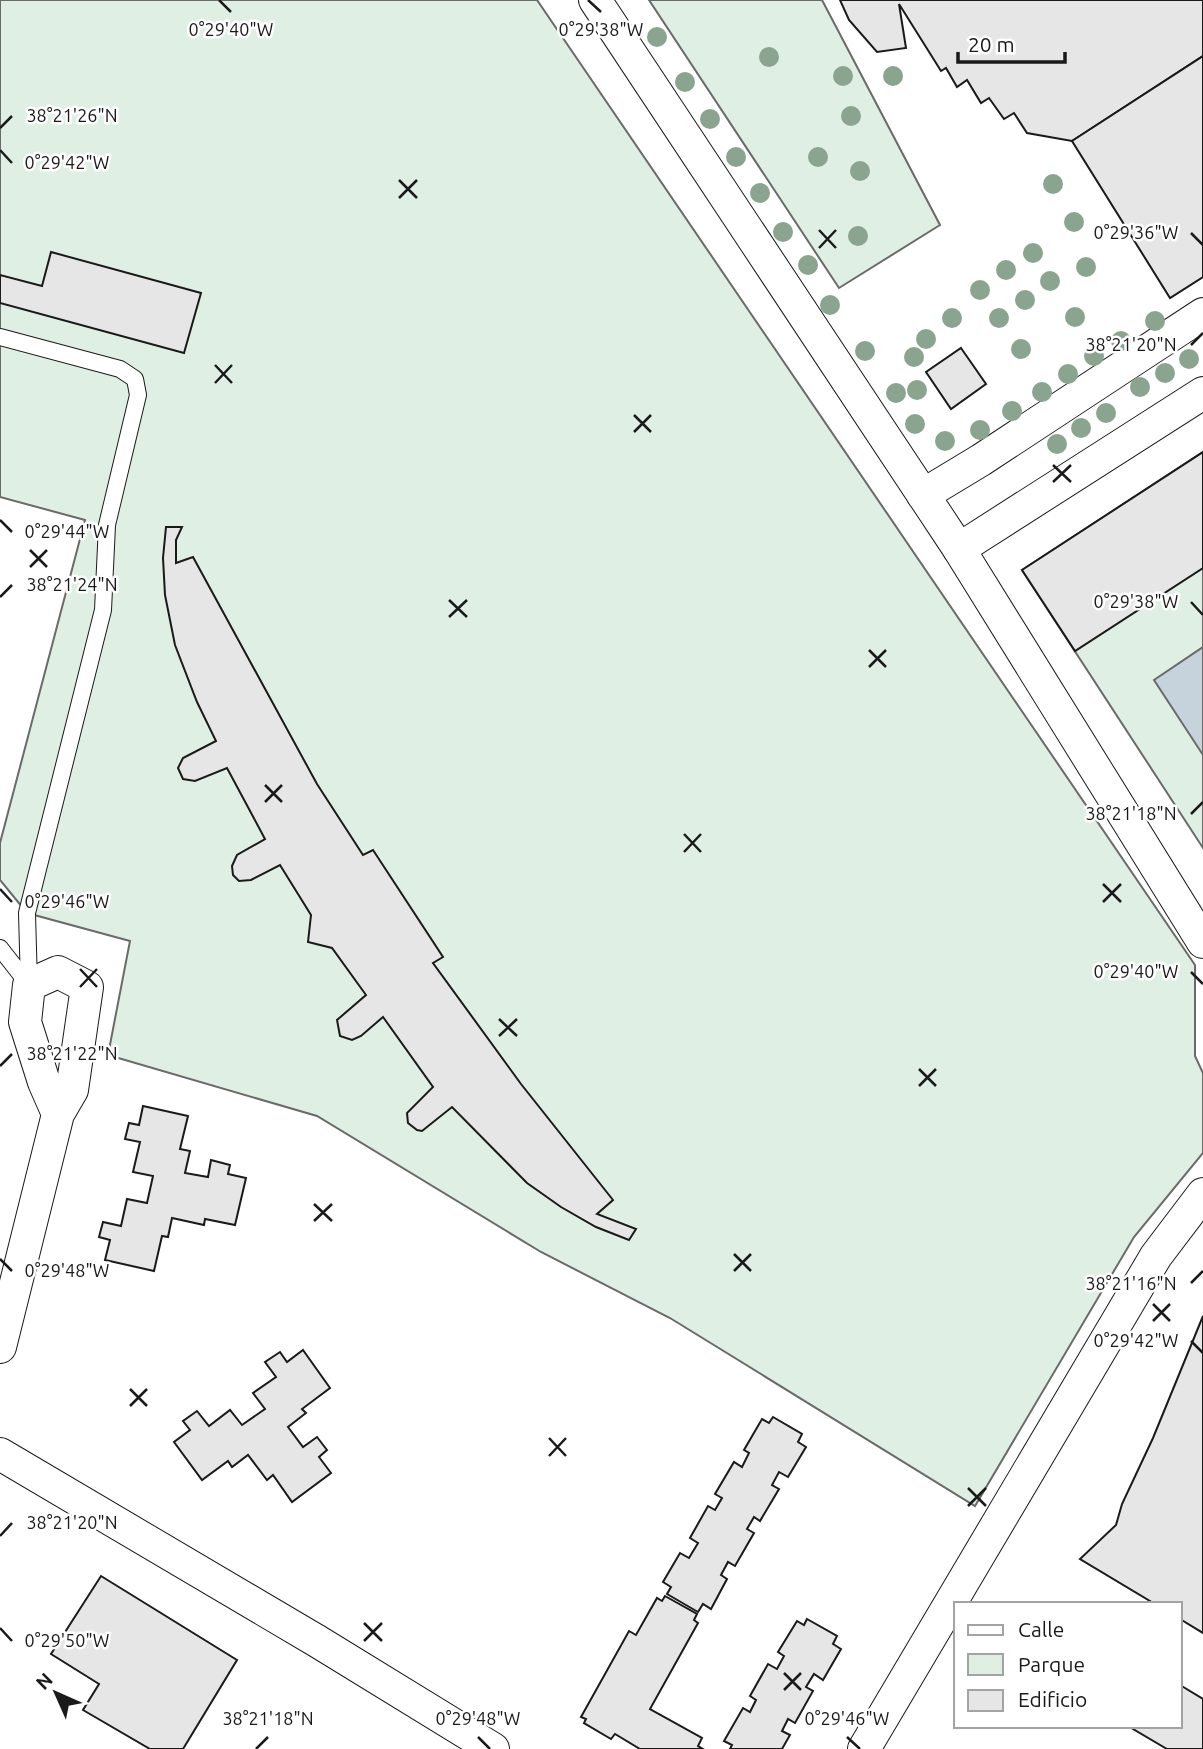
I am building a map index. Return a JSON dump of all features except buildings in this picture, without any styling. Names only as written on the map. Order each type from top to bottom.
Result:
[{"type":"street","points":[[595,0],[959,549],[1203,942]]},
{"type":"street","points":[[923,495],[1203,314]]},
{"type":"street","points":[[959,549],[1203,393]]},
{"type":"street","points":[[0,1347],[58,1114],[72,1090],[87,987],[58,972],[29,985],[25,1022],[44,1082],[58,1114]]},
{"type":"street","points":[[864,1749],[1156,1256],[1203,1194]]},
{"type":"street","points":[[0,1454],[317,1641],[493,1749]]},
{"type":"lane","points":[[0,337],[120,369],[135,379],[138,395],[107,525],[103,610],[27,913],[29,985]]},
{"type":"lane","points":[[0,948],[29,985]]},
{"type":"green space","points":[[0,0],[537,0],[1195,965],[1195,1056],[1203,1073],[1203,1153],[1134,1237],[975,1506],[670,1318],[541,1252],[317,1116],[108,1055],[130,941],[27,913],[0,880],[0,843],[85,520],[0,497]]},
{"type":"green space","points":[[649,0],[822,0],[940,225],[839,288]]},
{"type":"green space","points":[[1203,452],[1203,848],[1022,570]]},
{"type":"shaded area","points":[[1203,647],[1203,755],[1154,680]]}]
